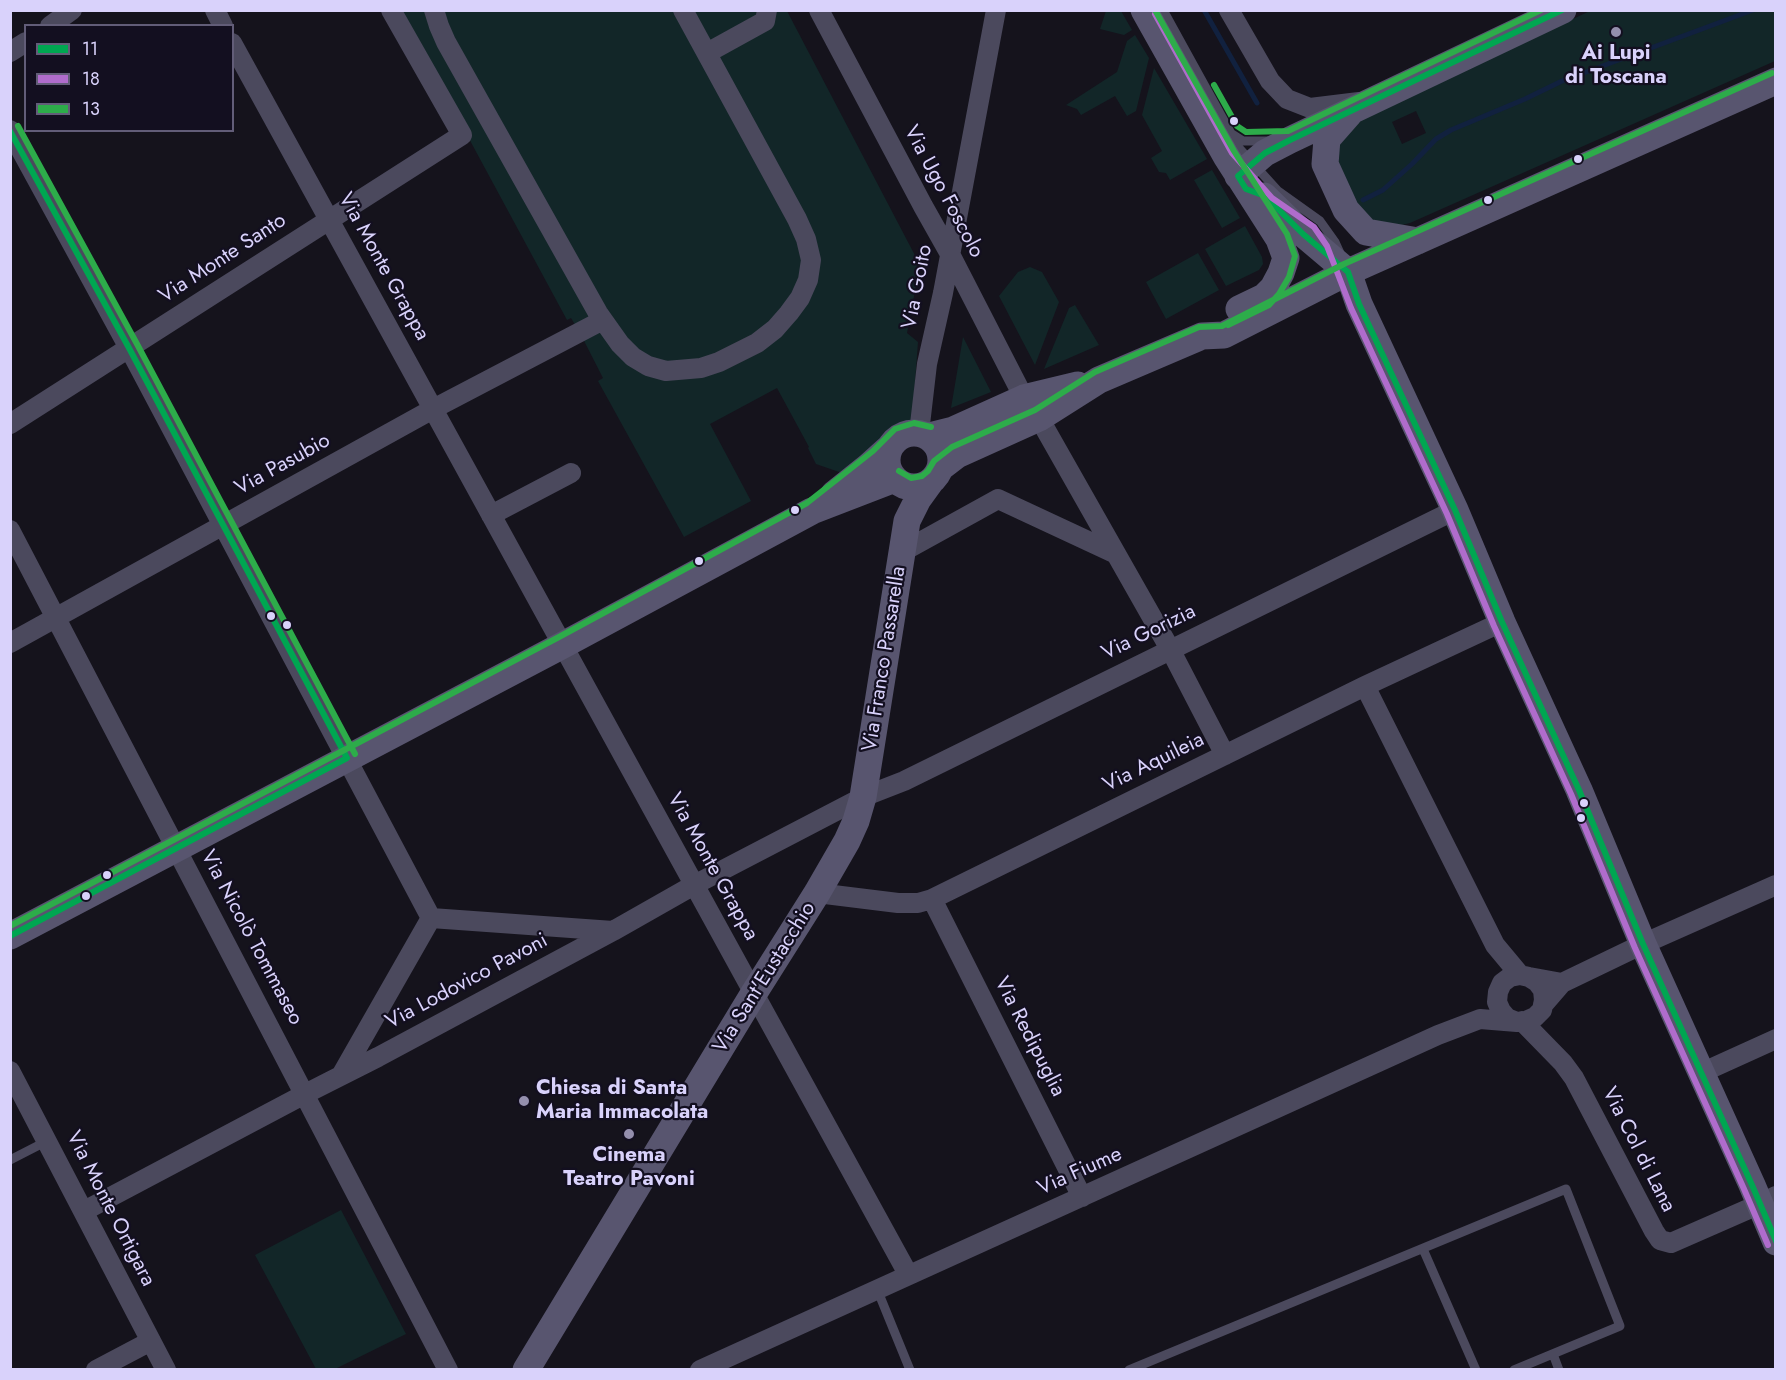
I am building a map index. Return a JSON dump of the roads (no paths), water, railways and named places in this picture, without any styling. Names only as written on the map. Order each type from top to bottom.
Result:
[{"type":"street","points":[[53,24],[72,10]]},
{"type":"street","points":[[215,10],[222,24]]},
{"type":"street","name":"Via Monte Santo","points":[[10,424],[462,135],[391,10]]},
{"type":"street","points":[[434,10],[438,26],[446,42],[603,320],[620,344],[633,357],[648,366],[666,371],[701,368],[737,354],[775,329],[800,298],[808,280],[811,260],[806,239],[683,10]]},
{"type":"street","points":[[706,53],[765,21],[767,10]]},
{"type":"street","name":"Via Ugo Foscolo","points":[[819,10],[1031,408],[1170,649],[1225,755]]},
{"type":"street","name":"Via Goito","points":[[924,435],[927,364],[996,10]]},
{"type":"street","points":[[1144,10],[1245,176],[1279,239],[1286,258],[1277,281],[1264,297],[1217,321],[1202,336]]},
{"type":"street","points":[[1229,10],[1270,81],[1287,99],[1310,108],[1363,105]]},
{"type":"street","points":[[1245,176],[1265,153],[1563,10]]},
{"type":"street","points":[[10,52],[24,43]]},
{"type":"street","name":"Via Monte Grappa","points":[[234,47],[908,1274]]},
{"type":"street","points":[[812,512],[869,466],[899,436],[909,433],[924,435],[953,430],[1031,408],[1202,336],[1224,335],[1348,272],[1776,81]]},
{"type":"street","points":[[1363,105],[1327,139],[1325,164],[1346,210],[1366,232],[1418,241]]},
{"type":"street","points":[[10,130],[129,348],[431,918]]},
{"type":"street","points":[[1245,176],[1303,234],[1348,272],[1359,304],[1455,510],[1701,1073],[1768,1203],[1776,1242]]},
{"type":"street","name":"Via Pasubio","points":[[10,643],[433,410],[603,320]]},
{"type":"street","points":[[889,448],[887,465],[897,481],[910,487],[916,487],[935,475],[957,455],[1031,408]]},
{"type":"street","points":[[924,435],[939,448],[941,458],[935,475]]},
{"type":"street","points":[[491,515],[570,473]]},
{"type":"street","name":"Via Franco Passarella","points":[[906,521],[935,475]]},
{"type":"street","points":[[10,936],[812,512],[897,481]]},
{"type":"street","name":"Via Franco Passarella","points":[[863,797],[906,521],[897,481]]},
{"type":"street","points":[[902,552],[998,498],[1116,554]]},
{"type":"street","name":"Via Gorizia","points":[[863,797],[904,781],[1455,510]]},
{"type":"street","name":"Via Nicolò Tommaseo","points":[[10,530],[448,1370]]},
{"type":"street","name":"Via Aquileia","points":[[817,893],[898,903],[918,903],[932,898],[1365,686],[1502,622]]},
{"type":"street","points":[[1365,686],[1495,945],[1525,976],[1537,982],[1543,990],[1542,1007]]},
{"type":"street","name":"Via Lodovico Pavoni","points":[[84,1211],[863,797]]},
{"type":"street","name":"Via Sant'Eustacchio","points":[[526,1370],[817,893],[847,841],[863,797]]},
{"type":"street","points":[[1495,945],[1499,990],[1497,1002],[1501,1011],[1508,1018],[1519,1022],[1526,1021],[1535,1017],[1562,983],[1776,885]]},
{"type":"street","name":"Via Redipuglia","points":[[932,898],[1082,1197]]},
{"type":"street","name":"Via Lodovico Pavoni","points":[[342,1074],[431,918],[613,931]]},
{"type":"street","points":[[1480,1019],[1510,977],[1525,976],[1562,983]]},
{"type":"street","name":"Via Col di Lana","points":[[1542,1007],[1552,1052]]},
{"type":"street","name":"Via Fiume","points":[[700,1370],[1438,1035],[1480,1019],[1519,1022]]},
{"type":"street","name":"Via Col di Lana","points":[[1519,1022],[1552,1052],[1574,1078],[1660,1240],[1671,1243],[1768,1203]]},
{"type":"street","points":[[1701,1073],[1776,1039]]},
{"type":"street","name":"Via Monte Ortigara","points":[[10,1071],[166,1370]]},
{"type":"street","points":[[96,1370],[151,1341]]},
{"type":"lane","points":[[1163,10],[1239,148],[1245,176]]},
{"type":"lane","points":[[1230,132],[1243,141],[1290,140]]},
{"type":"lane","points":[[10,1160],[47,1141]]},
{"type":"lane","points":[[1129,1370],[1566,1189],[1620,1326],[1514,1370]]},
{"type":"lane","points":[[1423,1249],[1476,1370]]},
{"type":"lane","points":[[877,1289],[910,1370]]},
{"type":"lane","points":[[1553,1354],[1559,1370]]},
{"type":"waterway","points":[[1204,10],[1257,103]]},
{"type":"waterway","points":[[1363,200],[1383,190],[1436,139],[1451,130],[1562,81],[1753,10]]},
{"type":"place","name":"Ai Lupi di Toscana","points":[[1616,32]]},
{"type":"place","name":"Chiesa di Santa Maria Immacolata","points":[[524,1101]]},
{"type":"place","name":"Cinema Teatro Pavoni","points":[[629,1134]]}]
